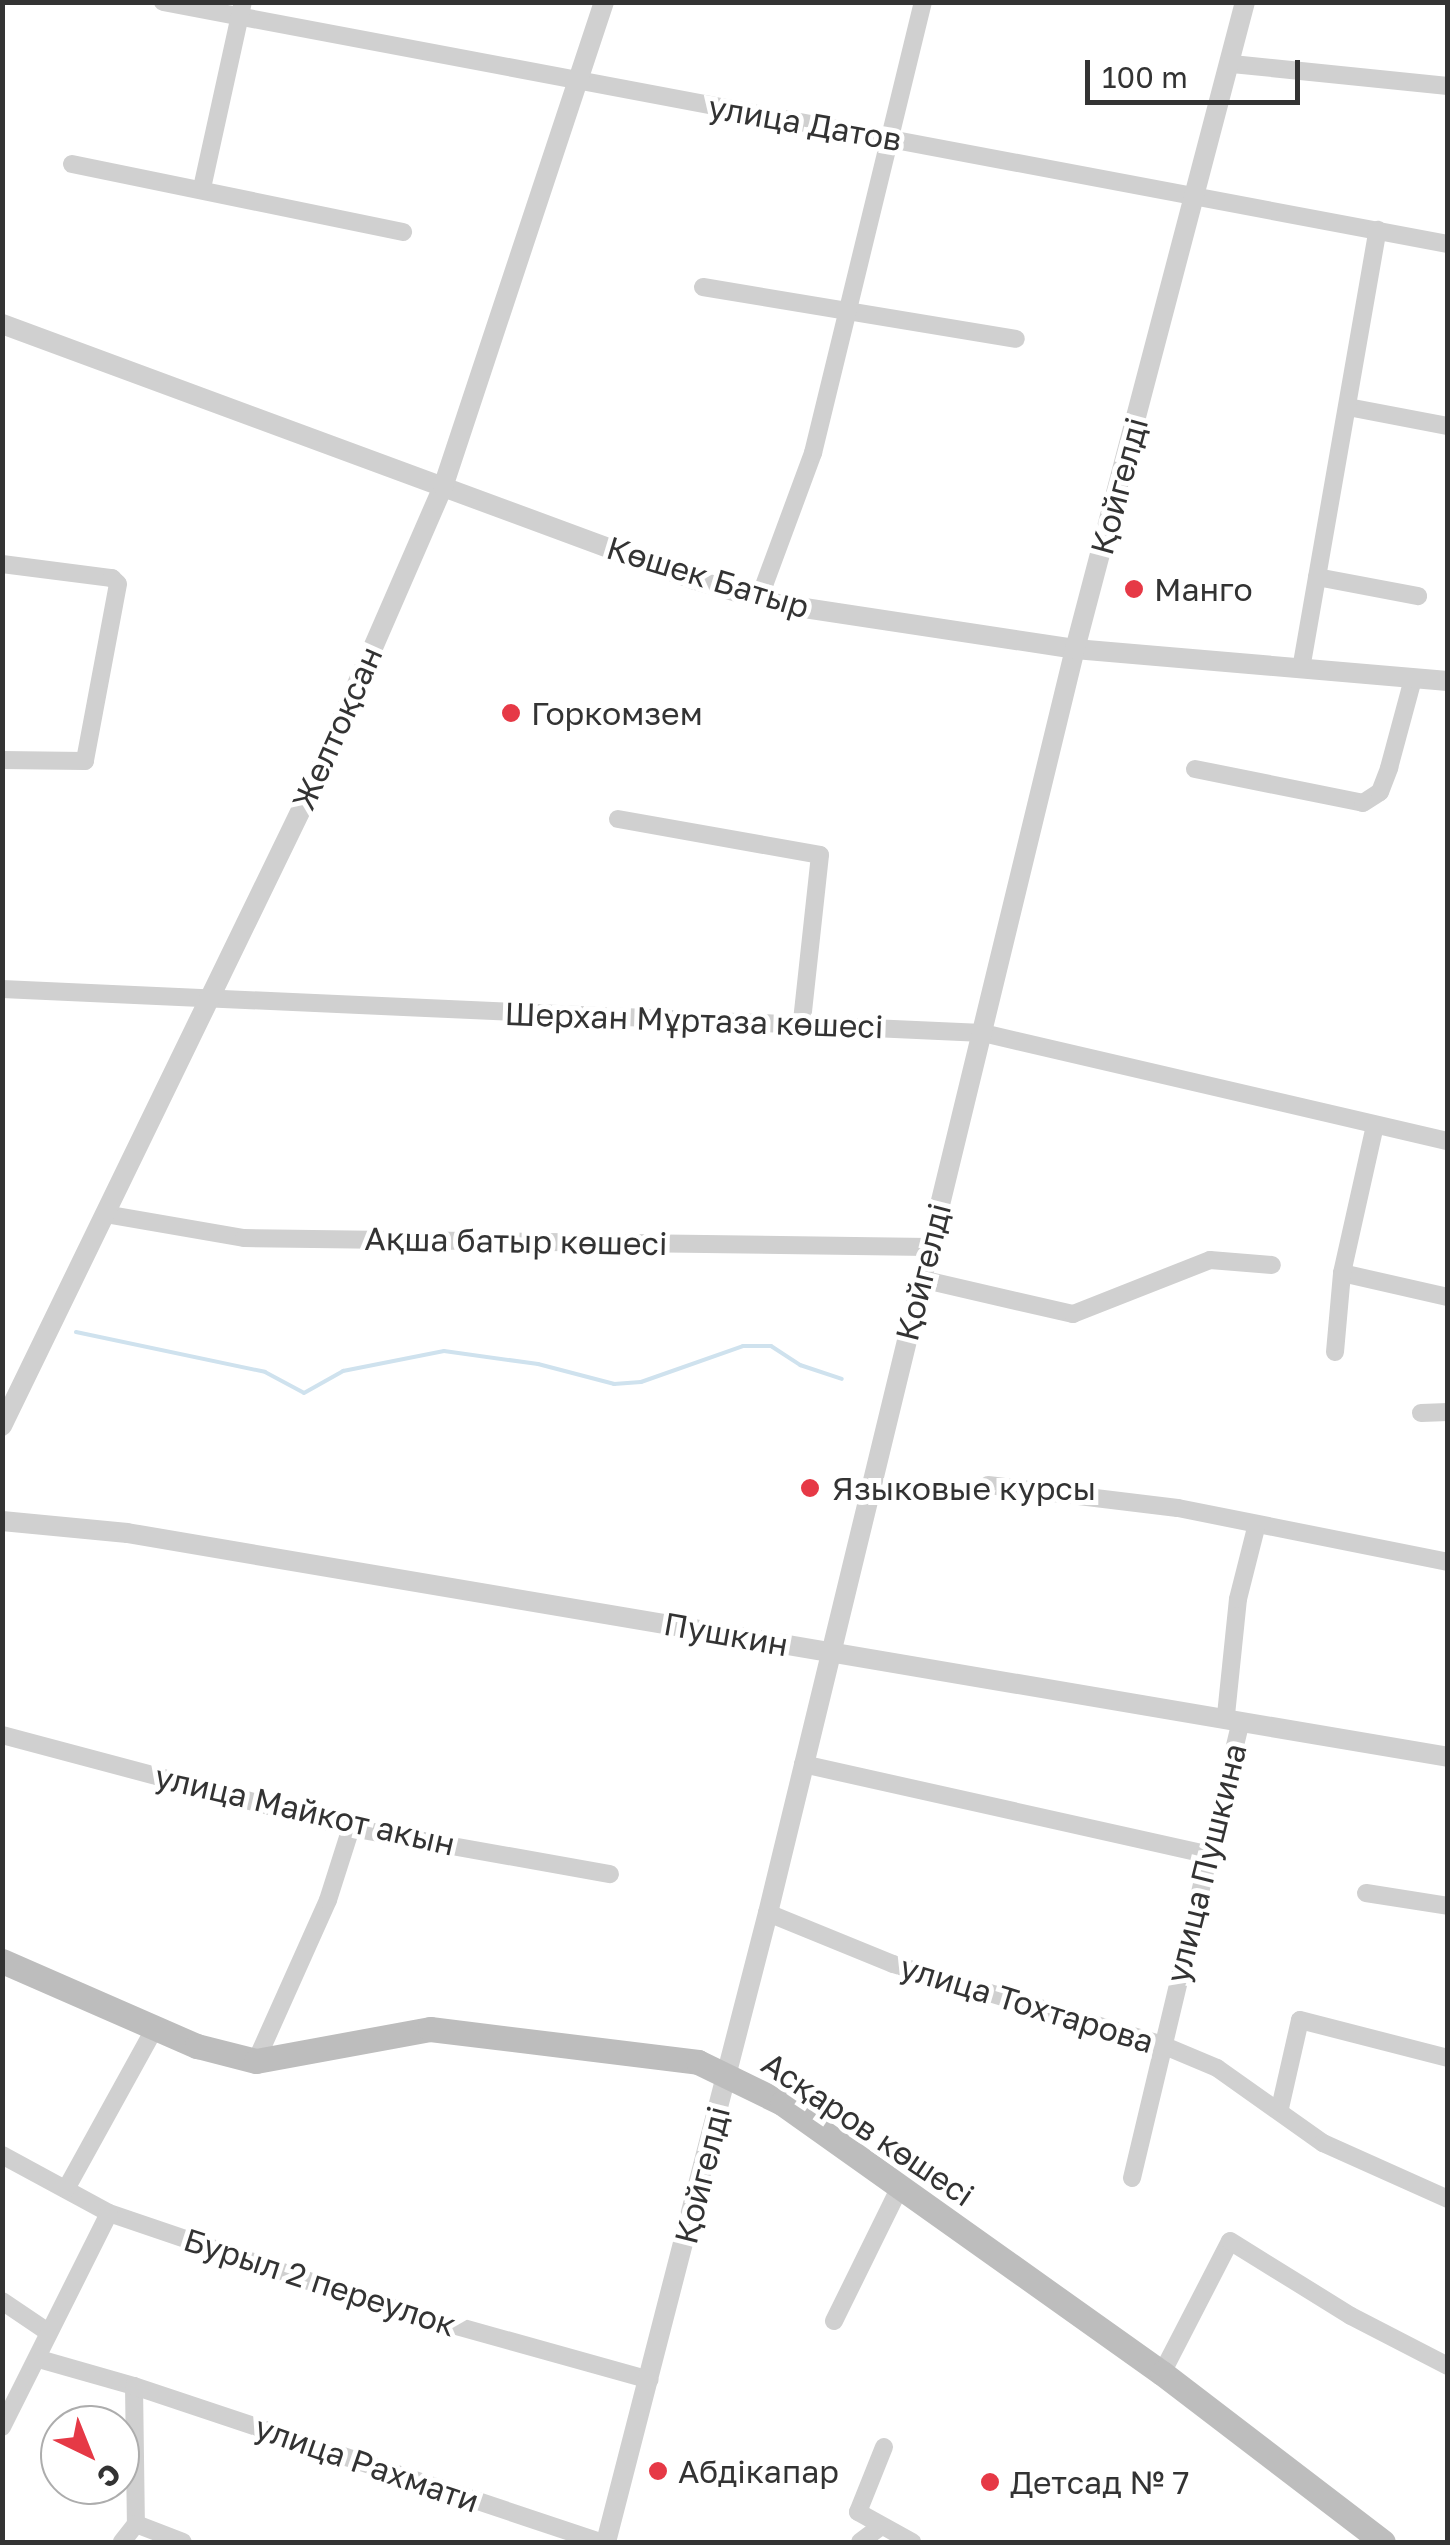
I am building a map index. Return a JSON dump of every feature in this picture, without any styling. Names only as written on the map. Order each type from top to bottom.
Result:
[{"type":"main road","name":"Асқаров көшесі","points":[[2,1961],[155,2028],[256,2061],[430,2029],[698,2062],[782,2103],[1162,2373],[1383,2542]]},
{"type":"street","name":"улица Датов","points":[[163,2],[241,9],[578,82],[890,137],[1196,200],[1448,244]]},
{"type":"street","name":"Желтоқсан","points":[[2,1426],[209,1001],[443,487],[604,2]]},
{"type":"street","points":[[759,599],[813,453],[923,2]]},
{"type":"street","name":"Қойгелді","points":[[603,2542],[728,2075],[1075,650],[1232,64],[1245,2]]},
{"type":"street","points":[[202,188],[241,9]]},
{"type":"street","points":[[1232,64],[1448,86]]},
{"type":"street","points":[[72,164],[403,232]]},
{"type":"street","points":[[1301,669],[1378,230]]},
{"type":"street","points":[[703,287],[1016,339]]},
{"type":"street","name":"Көшек Батыр","points":[[2,324],[759,599],[1075,650],[1448,682]]},
{"type":"street","points":[[1348,408],[1448,426]]},
{"type":"street","points":[[2,564],[116,580],[85,761],[2,760]]},
{"type":"street","points":[[1318,578],[1418,596]]},
{"type":"street","points":[[1195,770],[1364,803],[1380,792],[1390,768],[1413,678]]},
{"type":"street","points":[[618,818],[820,855],[802,1022]]},
{"type":"street","name":"Шерхан Мұртаза көшесі","points":[[2,989],[982,1033],[1448,1141]]},
{"type":"street","points":[[1335,1352],[1342,1273],[1375,1125]]},
{"type":"street","name":"Ақша батыр көшесі","points":[[106,1214],[244,1238],[929,1247]]},
{"type":"street","points":[[921,1279],[1073,1314],[1210,1260],[1272,1265]]},
{"type":"street","points":[[1342,1273],[1448,1297]]},
{"type":"street","points":[[1421,1413],[1448,1412]]},
{"type":"street","points":[[988,1486],[1257,1524],[1448,1562]]},
{"type":"street","name":"Пушкин","points":[[2,1521],[127,1533],[1448,1757]]},
{"type":"street","name":"улица Пушкина","points":[[1132,2178],[1160,2044],[1213,1856],[1233,1719],[1238,1599],[1257,1524]]},
{"type":"street","name":"улица Майкот акын","points":[[2,1736],[351,1828],[610,1874]]},
{"type":"street","points":[[803,1764],[1213,1856]]},
{"type":"street","points":[[256,2061],[328,1900],[351,1828]]},
{"type":"street","points":[[1366,1893],[1448,1906]]},
{"type":"street","name":"улица Тохтарова","points":[[768,1914],[893,1964],[1160,2044],[1218,2068],[1280,2108],[1322,2143],[1448,2199]]},
{"type":"street","points":[[1280,2108],[1300,2020],[1448,2058]]},
{"type":"street","points":[[66,2189],[155,2028]]},
{"type":"street","name":"Бурыл 2 переулок","points":[[2,2155],[109,2212],[374,2304],[649,2380]]},
{"type":"street","points":[[834,2321],[900,2187]]},
{"type":"street","points":[[2,2426],[39,2360],[48,2332],[109,2212]]},
{"type":"street","points":[[1162,2373],[1230,2241],[1351,2316],[1448,2366]]},
{"type":"street","points":[[2,2301],[48,2332]]},
{"type":"street","name":"улица Рахмати","points":[[39,2360],[134,2386],[603,2542]]},
{"type":"street","points":[[122,2542],[136,2524],[134,2386]]},
{"type":"street","points":[[884,2447],[858,2512],[912,2542]]},
{"type":"street","points":[[136,2524],[184,2542]]},
{"type":"street","points":[[860,2542],[880,2527]]},
{"type":"waterway","points":[[76,1332],[265,1372],[304,1393],[343,1371],[444,1351],[538,1364],[614,1384],[641,1382],[743,1346],[771,1346],[800,1365],[842,1379]]},
{"type":"place","name":"Манго","points":[[1134,589]]},
{"type":"place","name":"Горкомзем","points":[[511,713]]},
{"type":"place","name":"Языковые курсы","points":[[810,1488]]},
{"type":"place","name":"Абдiкапар","points":[[658,2471]]},
{"type":"place","name":"Детсад № 7","points":[[990,2482]]}]
